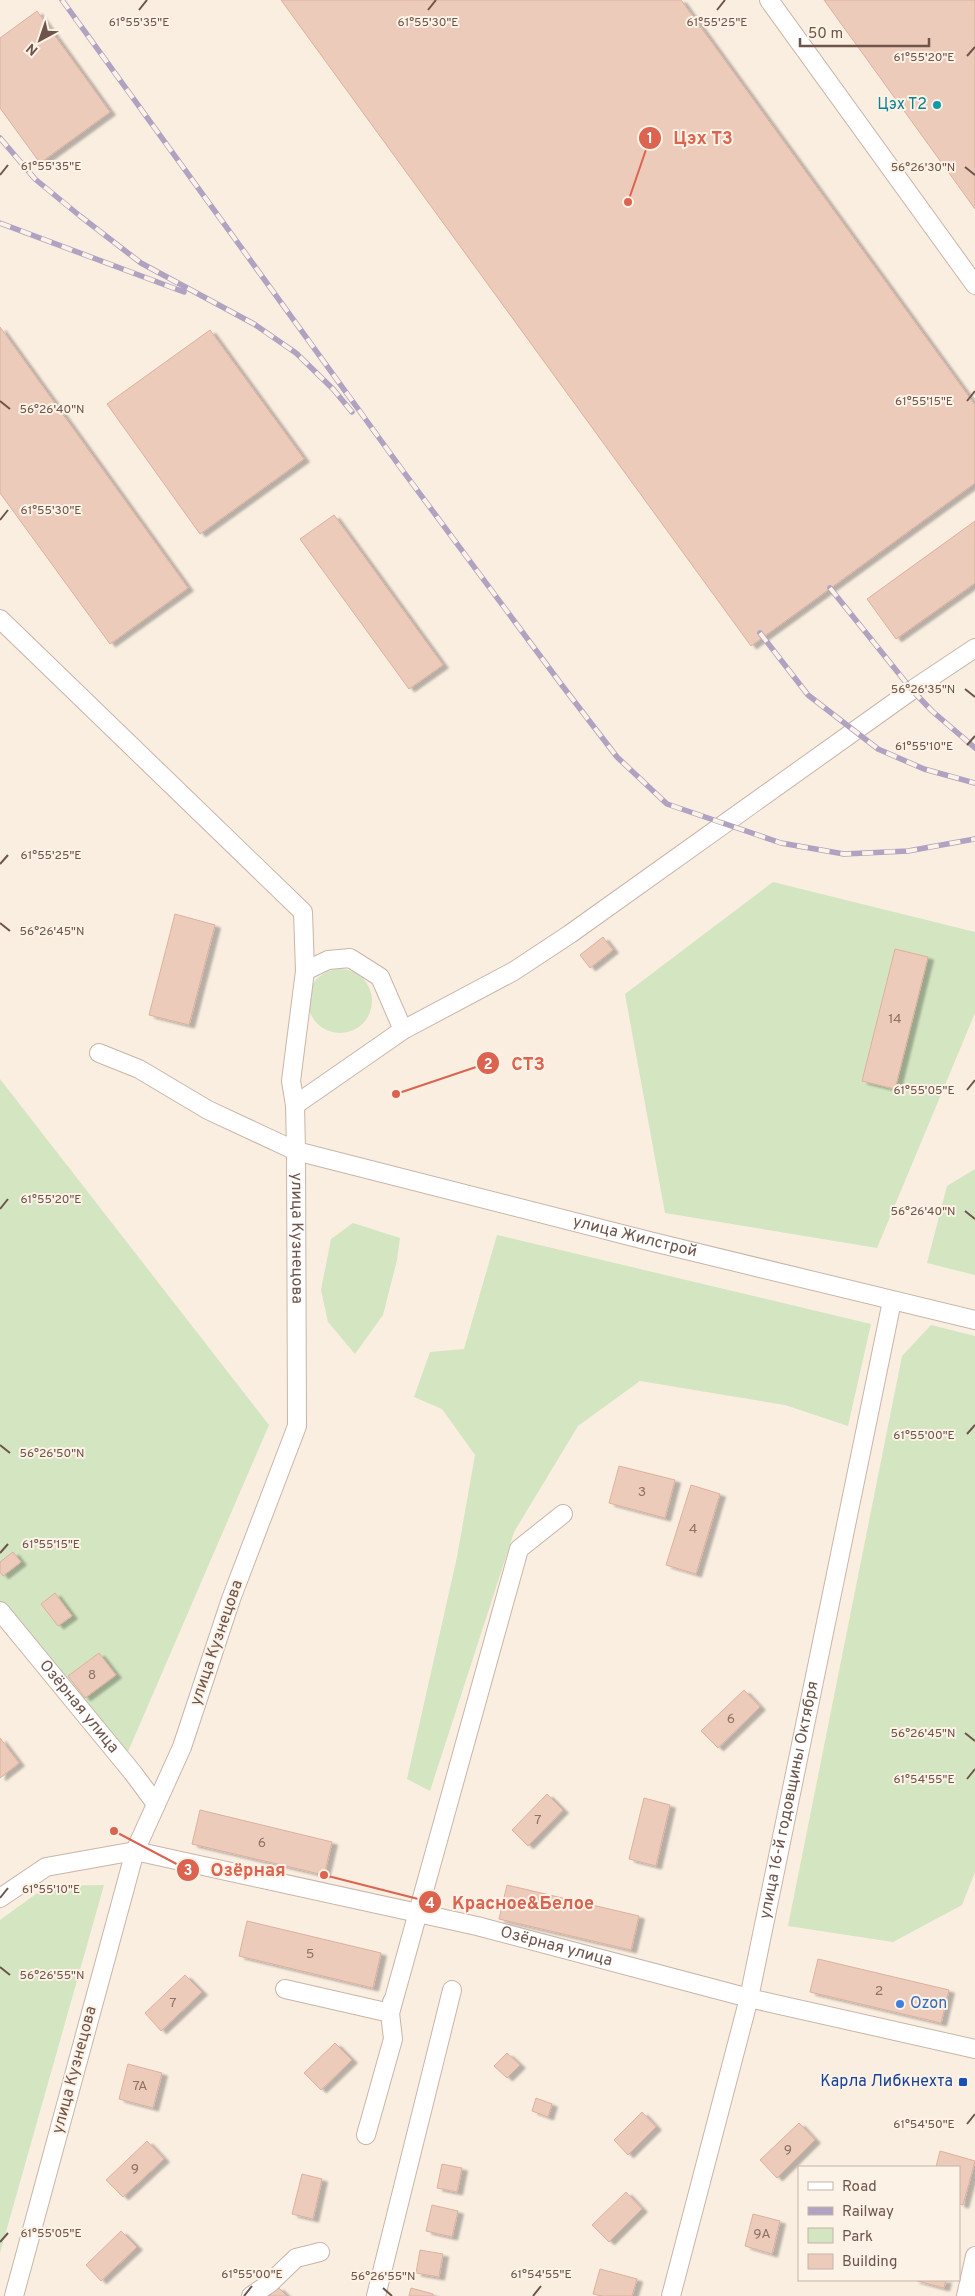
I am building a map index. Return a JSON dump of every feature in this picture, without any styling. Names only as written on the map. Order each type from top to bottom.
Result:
[{"type":"street","points":[[769,0],[975,285]]},
{"type":"street","name":"улица Кузнецова","points":[[0,619],[304,912],[305,971],[291,1081],[295,1105],[296,1151],[297,1426],[231,1599],[182,1748],[135,1851],[14,2296]]},
{"type":"street","points":[[295,1105],[403,1030],[514,971],[570,934],[912,690],[975,648]]},
{"type":"street","points":[[305,971],[328,960],[350,958],[380,977],[403,1030]]},
{"type":"street","name":"улица Жилстрой","points":[[100,1053],[139,1070],[208,1110],[296,1151],[892,1301],[975,1320]]},
{"type":"street","name":"улица 16-й годовщины Октября","points":[[671,2296],[749,1998],[892,1301]]},
{"type":"street","points":[[366,2135],[393,2039],[390,2013],[416,1912],[519,1549],[563,1514]]},
{"type":"street","name":"Озёрная улица","points":[[0,1611],[134,1773],[156,1804]]},
{"type":"street","points":[[0,1898],[46,1867],[135,1851]]},
{"type":"street","name":"Озёрная улица","points":[[135,1851],[477,1926],[749,1998],[975,2048]]},
{"type":"street","points":[[285,1989],[390,2013]]},
{"type":"street","points":[[376,2296],[428,2093],[452,1990]]},
{"type":"street","points":[[252,2296],[270,2283],[296,2258],[320,2252]]},
{"type":"street","points":[[966,2296],[975,2256]]},
{"type":"green space","points":[[773,882],[975,932],[975,1013],[877,1248],[665,1213],[625,994]]},
{"type":"green space","points":[[334,969],[346,969],[363,978],[370,989],[372,1001],[370,1013],[363,1024],[346,1033],[334,1033],[322,1028],[313,1019],[308,1007],[308,995],[313,983],[322,974]]},
{"type":"green space","points":[[0,1079],[269,1425],[124,1761],[0,1618]]},
{"type":"green space","points":[[975,1169],[975,1275],[927,1263],[947,1186]]},
{"type":"green space","points":[[353,1223],[400,1238],[397,1260],[383,1315],[355,1354],[328,1322],[321,1290],[331,1239]]},
{"type":"green space","points":[[497,1235],[871,1324],[848,1426],[785,1405],[640,1381],[578,1426],[514,1532],[430,1791],[407,1779],[457,1557],[475,1455],[442,1409],[414,1397],[430,1352],[464,1349]]},
{"type":"green space","points":[[931,1325],[975,1336],[975,1872],[962,1905],[893,1942],[788,1926],[902,1356]]},
{"type":"green space","points":[[104,1885],[0,2253],[0,1920],[47,1886]]},
{"type":"building","points":[[281,0],[681,0],[975,405],[975,483],[751,646]]},
{"type":"building","name":"Цэх Т2","points":[[824,0],[975,0],[975,209]]},
{"type":"building","points":[[37,11],[110,112],[40,163],[0,108],[0,38]]},
{"type":"building","points":[[0,327],[188,588],[110,644],[0,493]]},
{"type":"building","points":[[210,330],[304,459],[200,534],[107,404]]},
{"type":"building","points":[[334,515],[443,665],[409,689],[300,539]]},
{"type":"building","points":[[975,521],[975,583],[896,639],[867,599]]},
{"type":"building","points":[[175,914],[215,925],[189,1025],[149,1015]]},
{"type":"building","points":[[603,937],[613,950],[590,968],[580,955]]},
{"type":"building","points":[[895,949],[928,957],[895,1089],[862,1081]]},
{"type":"building","points":[[619,1466],[675,1480],[665,1518],[609,1503]]},
{"type":"building","points":[[691,1485],[720,1494],[696,1574],[666,1565]]},
{"type":"building","points":[[13,1552],[21,1562],[3,1576],[0,1572],[0,1562]]},
{"type":"building","points":[[55,1593],[72,1616],[58,1626],[41,1604]]},
{"type":"building","points":[[99,1653],[116,1675],[85,1698],[68,1676]]},
{"type":"building","points":[[744,1690],[760,1707],[718,1748],[701,1731]]},
{"type":"building","points":[[0,1738],[19,1763],[0,1778]]},
{"type":"building","points":[[547,1794],[563,1810],[528,1846],[512,1830]]},
{"type":"building","points":[[644,1798],[670,1805],[656,1866],[629,1859]]},
{"type":"building","points":[[200,1810],[332,1842],[324,1875],[192,1844]]},
{"type":"building","points":[[507,1885],[639,1916],[631,1950],[499,1919]]},
{"type":"building","points":[[247,1921],[381,1953],[373,1988],[239,1956]]},
{"type":"building","points":[[818,1959],[949,1990],[941,2023],[810,1992]]},
{"type":"building","points":[[185,1975],[202,1992],[161,2031],[145,2013]]},
{"type":"building","points":[[335,2043],[352,2060],[321,2090],[304,2073]]},
{"type":"building","points":[[507,2053],[520,2065],[507,2078],[494,2066]]},
{"type":"building","points":[[128,2064],[162,2073],[153,2108],[119,2099]]},
{"type":"building","points":[[536,2098],[552,2104],[548,2117],[532,2111]]},
{"type":"building","points":[[642,2112],[656,2127],[628,2155],[614,2140]]},
{"type":"building","points":[[799,2123],[815,2140],[777,2178],[760,2160]]},
{"type":"building","points":[[147,2141],[164,2159],[123,2197],[106,2180]]},
{"type":"building","points":[[940,2151],[975,2161],[963,2205],[960,2204],[960,2166],[936,2166]]},
{"type":"building","points":[[442,2164],[462,2168],[457,2192],[437,2188]]},
{"type":"building","points":[[302,2174],[322,2179],[313,2219],[292,2214]]},
{"type":"building","points":[[626,2192],[642,2209],[609,2242],[592,2225]]},
{"type":"building","points":[[432,2205],[458,2211],[452,2237],[426,2231]]},
{"type":"building","points":[[753,2214],[780,2221],[772,2254],[745,2246]]},
{"type":"building","points":[[121,2231],[137,2247],[101,2281],[86,2265]]},
{"type":"building","points":[[420,2250],[443,2254],[439,2277],[416,2273]]},
{"type":"building","points":[[600,2269],[637,2279],[632,2296],[602,2296],[593,2294]]},
{"type":"building","points":[[918,2281],[946,2281],[944,2288]]},
{"type":"building","points":[[278,2287],[287,2296],[269,2296]]},
{"type":"building","points":[[411,2288],[433,2294],[433,2296],[409,2296]]},
{"type":"railway","points":[[62,0],[403,471],[561,684],[617,757],[667,804],[781,843],[844,854],[908,851],[975,839]]},
{"type":"railway","points":[[0,138],[35,179],[80,216],[141,263],[254,324],[296,353],[333,389],[352,412]]},
{"type":"railway","points":[[0,223],[184,292]]},
{"type":"railway","points":[[830,588],[912,690],[932,711],[975,748]]},
{"type":"railway","points":[[760,633],[808,695],[878,749],[924,769],[975,783]]},
{"type":"place","name":"Цэх Т2","points":[[937,105]]},
{"type":"place","name":"Цэх Т3","points":[[628,202]]},
{"type":"place","name":"СТЗ","points":[[396,1094]]},
{"type":"place","name":"Озёрная","points":[[114,1831]]},
{"type":"place","name":"Красное&Белое","points":[[324,1875]]},
{"type":"place","name":"Ozon","points":[[900,2004]]},
{"type":"place","name":"Карла Либкнехта","points":[[963,2082]]}]
